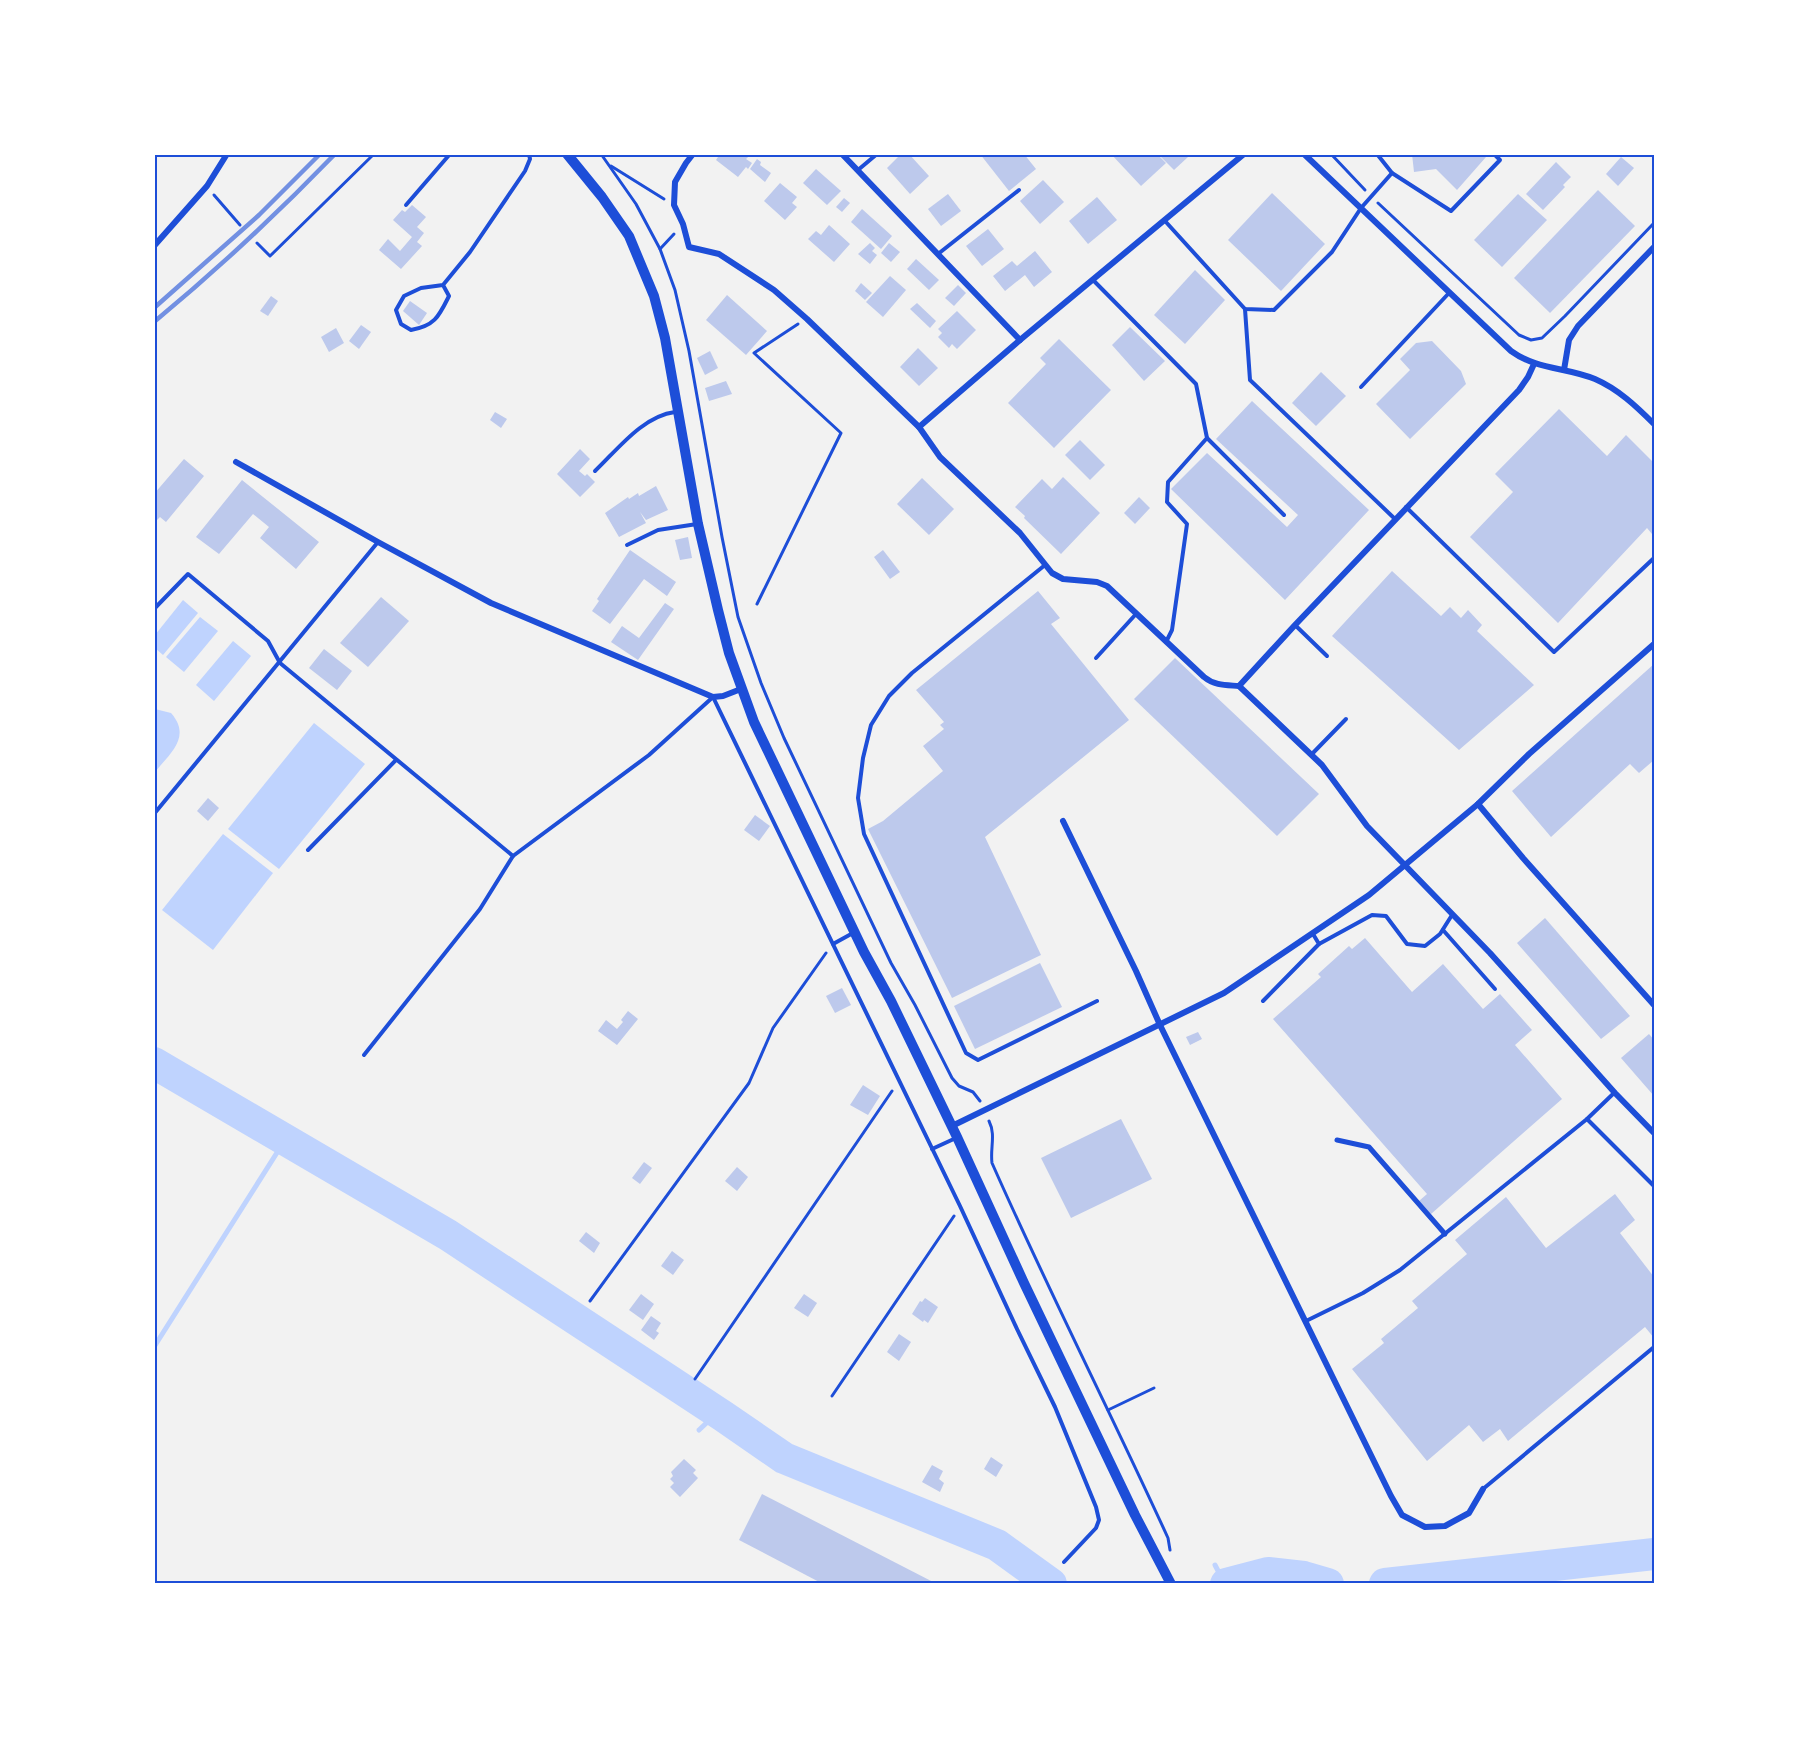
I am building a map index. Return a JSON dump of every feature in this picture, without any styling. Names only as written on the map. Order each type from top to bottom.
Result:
[{"type":"main road","points":[[567,154],[602,197],[629,236],[654,296],[664,338],[698,524],[722,628],[741,689],[770,758],[854,932],[895,1008],[1029,1294],[1171,1584]]},
{"type":"street","points":[[154,246],[207,186],[227,154]]},
{"type":"street","points":[[693,154],[675,182],[674,205],[683,224],[689,247],[719,254],[774,290],[807,319],[919,428],[940,457],[1020,533],[1052,573],[1063,579],[1097,582],[1107,586],[1211,682],[1217,685],[1239,686],[1328,772],[1367,826],[1506,970],[1615,1093],[1654,1133]]},
{"type":"street","points":[[842,154],[1020,340]]},
{"type":"street","points":[[919,428],[1020,340],[1244,154]]},
{"type":"street","points":[[1304,154],[1511,351],[1534,364],[1595,379],[1631,401],[1654,423]]},
{"type":"street","points":[[1564,370],[1569,340],[1578,326],[1654,246]]},
{"type":"street","points":[[1239,686],[1519,390],[1534,364]]},
{"type":"street","points":[[236,462],[491,603],[713,697],[741,689]]},
{"type":"street","points":[[952,1126],[1224,993],[1369,895],[1478,804],[1529,754],[1654,644]]},
{"type":"street","points":[[1478,804],[1654,1005]]},
{"type":"street","points":[[1063,821],[1305,1322],[1402,1515],[1425,1527],[1445,1526],[1469,1513],[1483,1489]]},
{"type":"street","points":[[1337,1140],[1369,1147],[1445,1234]]},
{"type":"lane","points":[[406,205],[450,154]]},
{"type":"lane","points":[[443,285],[449,296],[436,320],[422,328],[411,330],[401,324],[396,310],[404,296],[421,288],[443,285],[470,252],[525,171],[530,159],[529,154]]},
{"type":"lane","points":[[858,170],[877,154]]},
{"type":"lane","points":[[1377,154],[1392,173],[1451,211],[1500,160],[1494,154]]},
{"type":"lane","points":[[1245,309],[1274,310],[1332,252],[1361,208],[1392,173]]},
{"type":"lane","points":[[938,254],[1019,190]]},
{"type":"lane","points":[[1164,221],[1245,309],[1250,380],[1395,519]]},
{"type":"lane","points":[[1093,280],[1196,384],[1207,438],[1284,515]]},
{"type":"lane","points":[[1360,387],[1450,293]]},
{"type":"lane","points":[[595,471],[647,423],[664,413],[677,411]]},
{"type":"lane","points":[[1166,642],[1172,630],[1187,524],[1167,502],[1168,482],[1207,438]]},
{"type":"lane","points":[[1406,507],[1554,652],[1654,558]]},
{"type":"lane","points":[[627,545],[658,530],[698,524]]},
{"type":"lane","points":[[154,814],[378,542]]},
{"type":"lane","points":[[1045,565],[912,673],[889,696],[871,725],[863,758],[858,798],[864,834],[966,1053],[978,1060],[1097,1001]]},
{"type":"lane","points":[[154,609],[188,574],[268,641],[280,663],[513,856]]},
{"type":"lane","points":[[1096,658],[1136,614]]},
{"type":"lane","points":[[1295,625],[1327,656]]},
{"type":"lane","points":[[364,1055],[480,909],[513,856],[649,755],[713,697],[1055,1407],[1099,1520],[1096,1528],[1064,1562]]},
{"type":"lane","points":[[1311,755],[1346,719]]},
{"type":"lane","points":[[308,850],[396,760]]},
{"type":"lane","points":[[1263,1001],[1319,944],[1372,915],[1386,916],[1407,944],[1425,946],[1443,930],[1452,915]]},
{"type":"lane","points":[[1443,930],[1495,989]]},
{"type":"lane","points":[[833,944],[854,932]]},
{"type":"lane","points":[[1312,933],[1319,944]]},
{"type":"lane","points":[[1305,1322],[1382,1282],[1400,1270],[1587,1119],[1615,1093]]},
{"type":"lane","points":[[1587,1119],[1654,1186]]},
{"type":"lane","points":[[932,1149],[957,1137]]},
{"type":"lane","points":[[1483,1489],[1654,1347]]},
{"type":"path","points":[[257,243],[270,256],[374,154]]},
{"type":"path","points":[[1331,154],[1371,196],[1519,335],[1531,339],[1542,338],[1654,223]]},
{"type":"path","points":[[609,165],[674,205]]},
{"type":"path","points":[[207,186],[240,225]]},
{"type":"path","points":[[660,249],[683,224]]},
{"type":"path","points":[[757,604],[841,434],[754,353],[807,319]]},
{"type":"path","points":[[590,1301],[749,1083],[774,1028],[833,944]]},
{"type":"path","points":[[695,1380],[899,1080]]},
{"type":"path","points":[[832,1396],[960,1206]]},
{"type":"path","points":[[1108,1410],[1154,1388]]},
{"type":"water","points":[[183,600],[198,613],[163,655],[155,648],[155,635]]},
{"type":"water","points":[[200,617],[218,631],[184,672],[166,657]]},
{"type":"water","points":[[233,641],[251,656],[214,701],[196,685]]},
{"type":"water","points":[[155,709],[171,713],[177,722],[179,737],[172,751],[155,772]]},
{"type":"water","points":[[314,723],[365,764],[279,869],[228,829]]},
{"type":"water","points":[[223,834],[273,873],[213,950],[162,910]]},
{"type":"building","points":[[720,154],[748,154],[746,159],[752,163],[738,177],[716,160]]},
{"type":"building","points":[[901,154],[909,154],[929,176],[910,194],[887,168]]},
{"type":"building","points":[[980,154],[1024,154],[1036,169],[1009,191]]},
{"type":"building","points":[[1111,154],[1157,154],[1166,163],[1141,186]]},
{"type":"building","points":[[1164,154],[1186,154],[1188,157],[1174,170],[1161,157]]},
{"type":"building","points":[[1412,154],[1482,154],[1486,157],[1457,190],[1436,169],[1414,172]]},
{"type":"building","points":[[1621,157],[1634,168],[1618,186],[1606,174]]},
{"type":"building","points":[[757,159],[761,162],[760,165],[771,173],[765,182],[750,169]]},
{"type":"building","points":[[1556,162],[1571,177],[1563,185],[1565,187],[1543,210],[1526,194]]},
{"type":"building","points":[[816,169],[841,191],[827,205],[803,183]]},
{"type":"building","points":[[1043,180],[1064,202],[1040,224],[1020,201]]},
{"type":"building","points":[[780,183],[797,197],[792,203],[797,207],[785,220],[764,201]]},
{"type":"building","points":[[1598,190],[1635,226],[1550,313],[1514,278]]},
{"type":"building","points":[[1272,193],[1325,244],[1281,291],[1228,240]]},
{"type":"building","points":[[948,194],[961,211],[941,226],[928,209]]},
{"type":"building","points":[[1518,194],[1547,220],[1502,267],[1474,240]]},
{"type":"building","points":[[1097,197],[1117,220],[1088,244],[1069,221]]},
{"type":"building","points":[[844,198],[850,203],[842,212],[836,207]]},
{"type":"building","points":[[412,205],[426,217],[417,227],[424,233],[417,242],[422,246],[401,269],[379,250],[388,239],[400,251],[412,237],[393,220],[402,210],[405,212]]},
{"type":"building","points":[[862,209],[892,236],[881,249],[851,222]]},
{"type":"building","points":[[829,225],[850,244],[834,262],[808,239],[816,231],[821,235]]},
{"type":"building","points":[[988,229],[1004,249],[982,266],[966,246]]},
{"type":"building","points":[[870,243],[875,248],[872,251],[877,255],[870,264],[858,254]]},
{"type":"building","points":[[889,243],[900,252],[891,262],[881,253]]},
{"type":"building","points":[[1035,251],[1052,272],[1034,287],[1025,275],[1005,291],[993,276],[1012,261],[1017,266]]},
{"type":"building","points":[[916,259],[939,280],[929,290],[907,269]]},
{"type":"building","points":[[1195,270],[1225,300],[1185,344],[1154,315]]},
{"type":"building","points":[[890,276],[906,290],[883,317],[866,302]]},
{"type":"building","points":[[861,283],[872,293],[865,300],[855,291]]},
{"type":"building","points":[[958,285],[966,293],[954,306],[945,298]]},
{"type":"building","points":[[727,295],[767,331],[746,355],[706,320]]},
{"type":"building","points":[[271,296],[278,301],[268,316],[260,311]]},
{"type":"building","points":[[410,301],[427,313],[419,325],[403,311]]},
{"type":"building","points":[[917,303],[936,321],[930,328],[910,309]]},
{"type":"building","points":[[957,311],[976,330],[957,349],[952,344],[949,348],[938,337],[942,333],[938,329]]},
{"type":"building","points":[[361,325],[371,332],[359,349],[349,341]]},
{"type":"building","points":[[1130,327],[1165,361],[1144,381],[1112,345]]},
{"type":"building","points":[[336,328],[344,343],[329,352],[321,337]]},
{"type":"building","points":[[1059,339],[1111,390],[1054,448],[1008,403],[1046,364],[1040,358]]},
{"type":"building","points":[[1432,341],[1461,371],[1466,384],[1410,439],[1376,404],[1410,370],[1400,359],[1416,343]]},
{"type":"building","points":[[918,348],[938,368],[919,386],[900,367]]},
{"type":"building","points":[[710,351],[718,368],[705,375],[697,358]]},
{"type":"building","points":[[1321,372],[1346,396],[1316,426],[1292,403]]},
{"type":"building","points":[[726,381],[732,394],[709,401],[705,388]]},
{"type":"building","points":[[1252,401],[1369,510],[1285,600],[1171,489],[1207,453],[1287,527],[1298,515],[1216,439]]},
{"type":"building","points":[[1559,409],[1607,456],[1626,435],[1654,463],[1654,531],[1652,534],[1647,528],[1558,623],[1470,537],[1513,492],[1495,474]]},
{"type":"building","points":[[495,412],[507,419],[501,428],[490,420]]},
{"type":"building","points":[[1080,440],[1105,465],[1090,480],[1065,455]]},
{"type":"building","points":[[580,449],[590,459],[579,471],[585,476],[587,474],[595,482],[580,497],[557,474]]},
{"type":"building","points":[[184,459],[204,476],[166,522],[160,517],[154,523],[154,494]]},
{"type":"building","points":[[1063,477],[1100,513],[1061,554],[1015,507],[1042,479],[1052,489]]},
{"type":"building","points":[[922,478],[954,509],[929,535],[897,504]]},
{"type":"building","points":[[242,480],[319,542],[296,569],[260,538],[269,527],[253,514],[219,554],[196,537]]},
{"type":"building","points":[[656,486],[668,510],[646,520],[640,512],[646,523],[619,537],[605,513],[628,497],[629,499],[638,493],[639,496]]},
{"type":"building","points":[[1139,497],[1150,508],[1135,524],[1124,513]]},
{"type":"building","points":[[688,537],[692,558],[680,560],[675,540]]},
{"type":"building","points":[[630,550],[676,582],[667,596],[644,579],[610,624],[592,611],[599,601],[597,599]]},
{"type":"building","points":[[883,550],[900,572],[890,579],[874,557]]},
{"type":"building","points":[[1392,571],[1441,616],[1450,607],[1461,618],[1468,610],[1482,625],[1477,631],[1534,685],[1459,750],[1332,636]]},
{"type":"building","points":[[1038,591],[1060,618],[1051,624],[1129,720],[985,837],[1041,955],[952,998],[868,829],[883,821],[943,771],[923,746],[944,729],[940,725],[944,722],[916,690]]},
{"type":"building","points":[[381,597],[409,621],[368,667],[340,643]]},
{"type":"building","points":[[665,603],[674,609],[638,660],[611,642],[622,626],[639,638]]},
{"type":"building","points":[[324,649],[352,671],[337,690],[309,668]]},
{"type":"building","points":[[1175,658],[1319,794],[1277,836],[1134,699]]},
{"type":"building","points":[[1654,664],[1654,760],[1639,773],[1630,764],[1551,837],[1512,791]]},
{"type":"building","points":[[208,798],[219,808],[208,821],[197,811]]},
{"type":"building","points":[[755,815],[770,826],[759,841],[744,830]]},
{"type":"building","points":[[1545,918],[1630,1016],[1601,1039],[1517,943]]},
{"type":"building","points":[[1365,938],[1412,992],[1443,964],[1483,1009],[1500,994],[1532,1030],[1515,1045],[1562,1099],[1431,1214],[1419,1201],[1427,1194],[1273,1019],[1321,977],[1318,974],[1349,946],[1352,949]]},
{"type":"building","points":[[1040,963],[1062,1007],[975,1049],[954,1006]]},
{"type":"building","points":[[842,988],[851,1005],[835,1013],[826,996]]},
{"type":"building","points":[[628,1011],[638,1019],[617,1045],[598,1031],[606,1020],[617,1029]]},
{"type":"building","points":[[1198,1032],[1202,1039],[1190,1045],[1186,1037]]},
{"type":"building","points":[[1649,1034],[1654,1040],[1654,1096],[1621,1058]]},
{"type":"building","points":[[863,1085],[880,1096],[868,1115],[850,1105]]},
{"type":"building","points":[[1121,1119],[1152,1179],[1071,1218],[1041,1158]]},
{"type":"building","points":[[644,1162],[652,1168],[640,1184],[632,1178]]},
{"type":"building","points":[[737,1167],[748,1177],[737,1191],[725,1181]]},
{"type":"building","points":[[1615,1194],[1635,1220],[1620,1233],[1654,1277],[1654,1338],[1645,1327],[1508,1441],[1500,1429],[1483,1442],[1469,1425],[1427,1461],[1352,1369],[1384,1343],[1381,1339],[1418,1308],[1412,1301],[1467,1254],[1455,1240],[1506,1197],[1546,1248]]},
{"type":"building","points":[[586,1232],[600,1243],[594,1253],[579,1241]]},
{"type":"building","points":[[672,1251],[684,1260],[673,1275],[661,1266]]},
{"type":"building","points":[[641,1294],[654,1304],[643,1320],[629,1310]]},
{"type":"building","points":[[804,1294],[817,1303],[808,1317],[794,1308]]},
{"type":"building","points":[[925,1298],[938,1307],[928,1323],[912,1314],[920,1301],[922,1302]]},
{"type":"building","points":[[651,1316],[661,1323],[656,1331],[659,1333],[654,1340],[641,1330]]},
{"type":"building","points":[[899,1334],[911,1342],[899,1361],[887,1352]]},
{"type":"building","points":[[991,1457],[1003,1465],[996,1477],[984,1469]]},
{"type":"building","points":[[684,1459],[696,1470],[693,1473],[698,1478],[680,1497],[670,1487],[674,1483],[670,1479],[673,1476],[671,1472]]},
{"type":"building","points":[[932,1465],[943,1471],[939,1479],[944,1483],[940,1492],[922,1482]]},
{"type":"building","points":[[762,1494],[937,1584],[823,1584],[739,1540]]},
{"type":"waterway","points":[[154,1063],[448,1235],[784,1458],[997,1545],[1051,1584]]},
{"type":"waterway","points":[[154,1347],[285,1140]]},
{"type":"waterway","points":[[699,1430],[718,1412]]},
{"type":"waterway","points":[[1385,1584],[1654,1554]]},
{"type":"waterway","points":[[1215,1565],[1225,1584]]},
{"type":"waterway","points":[[1226,1584],[1268,1573],[1304,1577],[1328,1584]]},
{"type":"railway","points":[[154,308],[259,215],[320,154]]},
{"type":"railway","points":[[154,322],[247,240],[335,154]]}]
